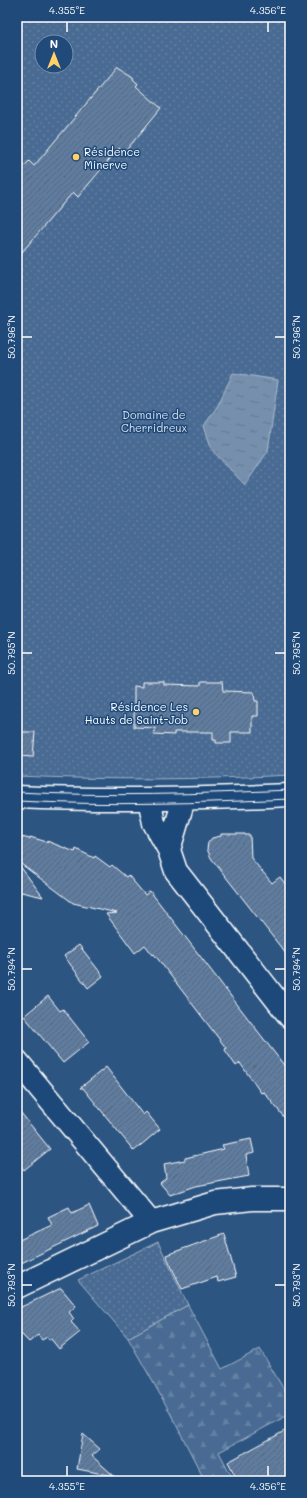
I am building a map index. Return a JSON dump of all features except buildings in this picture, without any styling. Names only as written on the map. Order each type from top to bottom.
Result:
[{"type":"street","points":[[17,796],[90,799],[184,799],[290,795]]},
{"type":"street","points":[[148,799],[154,823],[169,850],[176,871],[290,1018]]},
{"type":"street","points":[[169,850],[184,799]]},
{"type":"street","points":[[17,1061],[150,1222]]},
{"type":"street","points":[[17,1287],[150,1222],[215,1203],[252,1199],[290,1199]]},
{"type":"green space","name":"Domaine de Cherridreux","points":[[17,17],[290,17],[290,775],[154,779],[17,776]]},
{"type":"green space","points":[[158,1242],[188,1305],[128,1338],[78,1280]]},
{"type":"green space","points":[[188,1305],[222,1369],[260,1349],[290,1400],[290,1414],[219,1452],[234,1481],[205,1481],[166,1405],[128,1338]]},
{"type":"water","points":[[233,373],[278,380],[268,451],[245,485],[212,450],[204,426],[218,405]]},
{"type":"tram line","points":[[17,792],[51,794],[154,794],[290,790]]},
{"type":"tram line","points":[[17,801],[51,803],[154,803],[290,799]]},
{"type":"place","name":"Résidence Minerve","points":[[76,157]]},
{"type":"place","name":"Résidence Les Hauts de Saint-Job","points":[[196,712]]}]
